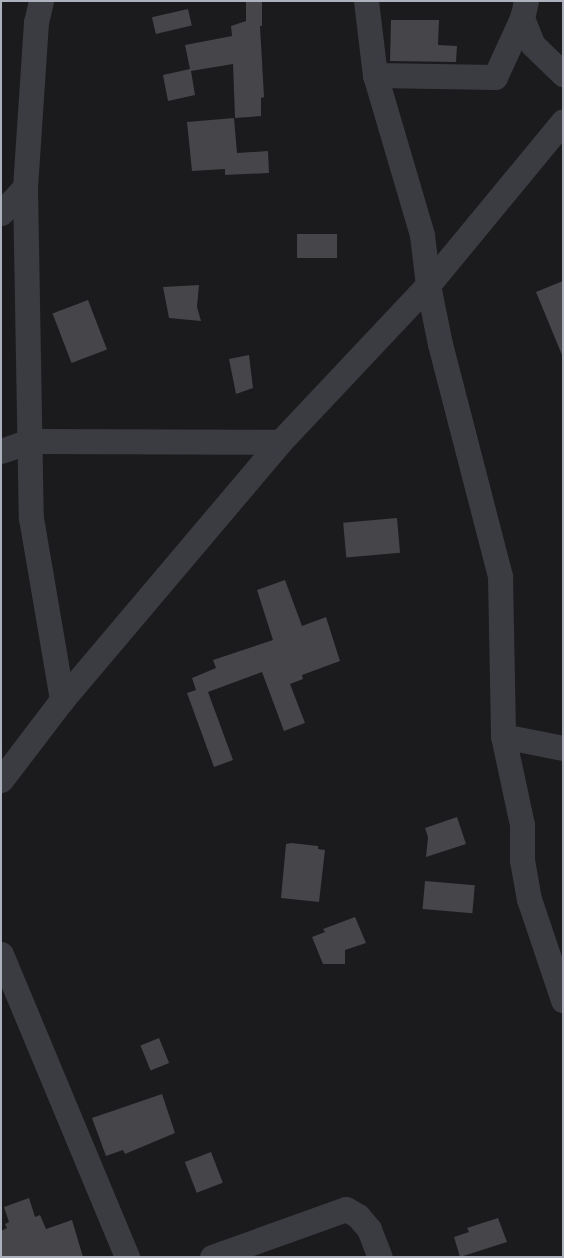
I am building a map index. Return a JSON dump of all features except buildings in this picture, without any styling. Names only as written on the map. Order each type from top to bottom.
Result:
[{"type":"street","points":[[41,1],[36,22],[25,187],[31,518],[62,700]]},
{"type":"street","points":[[366,1],[375,75],[422,235],[428,285],[500,576],[503,736],[522,825],[522,860],[529,898],[563,1000]]},
{"type":"street","points":[[375,75],[496,77],[524,10]]},
{"type":"street","points":[[524,10],[533,45],[563,74]]},
{"type":"street","points":[[1,780],[62,700],[280,442],[428,285],[563,121]]},
{"type":"street","points":[[1,213],[25,187]]},
{"type":"street","points":[[1,451],[30,441],[280,442]]},
{"type":"street","points":[[503,736],[563,748]]},
{"type":"street","points":[[1,954],[127,1257]]},
{"type":"street","points":[[212,1257],[346,1209],[358,1216],[369,1229],[380,1257]]}]
